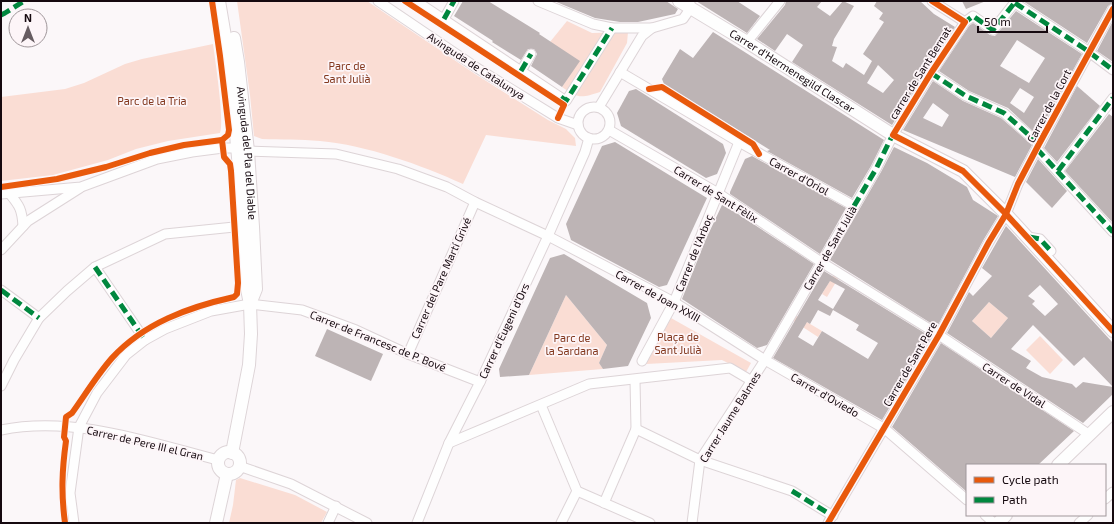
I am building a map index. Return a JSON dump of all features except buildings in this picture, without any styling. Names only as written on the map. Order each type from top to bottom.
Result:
[{"type":"street","name":"Avinguda del Pla del Diable","points":[[219,1],[242,149],[256,289],[250,304]]},
{"type":"street","name":"Avinguda del Pla del Diable","points":[[227,1],[238,62],[247,289],[250,304],[252,334],[250,365],[232,453]]},
{"type":"street","name":"Avinguda de Catalunya","points":[[378,1],[477,68],[558,118],[578,125]]},
{"type":"street","points":[[416,1],[566,101],[612,28]]},
{"type":"street","points":[[444,19],[454,1]]},
{"type":"street","points":[[538,1],[593,24],[612,28],[652,28],[683,19],[690,5]]},
{"type":"street","name":"Carrer d'Hermenegild Clascar","points":[[679,1],[690,5],[893,135],[963,171],[1028,237],[1113,331]]},
{"type":"street","points":[[747,42],[780,1]]},
{"type":"street","points":[[932,1],[965,22],[973,16],[994,30],[1016,2],[1090,52],[1113,70]]},
{"type":"street","name":"Carrer de la Cort","points":[[1006,214],[1018,184],[1113,9]]},
{"type":"street","name":"carrer de Sant Bernat","points":[[893,135],[931,73],[965,22]]},
{"type":"street","points":[[599,107],[642,36],[652,28]]},
{"type":"street","points":[[521,71],[531,54]]},
{"type":"street","name":"Carrer d'Oriol","points":[[620,72],[739,142],[854,206]]},
{"type":"street","points":[[931,73],[966,96],[1004,113],[1038,146],[1058,171],[1113,232]]},
{"type":"street","points":[[1058,171],[1113,98]]},
{"type":"street","points":[[589,107],[599,107],[608,113],[611,124],[609,130],[603,137],[593,139],[589,138],[580,131],[578,125],[579,118],[583,111],[589,107]]},
{"type":"street","name":"Carrer de Sant Fèlix","points":[[609,130],[718,193],[821,262],[939,336]]},
{"type":"street","name":"Carrer de Sant Julià","points":[[765,360],[876,170],[893,135]]},
{"type":"street","name":"Carrer d'Eugeni d'Ors","points":[[417,523],[449,443],[480,382],[548,236],[589,138]]},
{"type":"street","name":"Carrer de l'Arboç","points":[[642,361],[674,302],[739,142]]},
{"type":"street","name":"Carrer de Joan XXIII","points":[[82,187],[157,159],[223,148],[336,154],[398,169],[447,187],[475,202],[548,236],[674,302],[765,360]]},
{"type":"street","points":[[5,193],[82,187]]},
{"type":"street","points":[[1,250],[28,221],[82,187]]},
{"type":"street","points":[[5,193],[18,202],[22,213],[23,226]]},
{"type":"street","name":"Carrer del Pare Martí Grivé","points":[[408,354],[475,202]]},
{"type":"street","name":"Carrer de Sant Pere","points":[[831,519],[939,336],[989,242],[1006,214]]},
{"type":"street","points":[[1,386],[29,333],[40,318],[66,291],[95,267],[165,234],[244,226]]},
{"type":"street","points":[[1028,237],[1040,239],[1051,252]]},
{"type":"street","points":[[95,267],[145,340]]},
{"type":"street","points":[[1,290],[40,318]]},
{"type":"street","name":"Carrer de Francesc de P. Bové","points":[[74,523],[70,494],[79,428],[97,393],[126,355],[145,340],[165,329],[211,311],[250,304],[302,310],[356,330],[408,354],[480,382]]},
{"type":"street","name":"Carrer de Vidal","points":[[939,336],[1090,435]]},
{"type":"street","name":"Carrer Jaume Balmes","points":[[692,523],[700,460],[765,360]]},
{"type":"street","name":"Carrer d'Oviedo","points":[[765,360],[885,429],[966,499]]},
{"type":"street","points":[[449,443],[589,384],[635,380],[730,368],[752,381]]},
{"type":"street","points":[[604,503],[636,430],[635,380]]},
{"type":"street","points":[[542,405],[577,491],[650,523]]},
{"type":"street","points":[[1059,464],[1113,412]]},
{"type":"street","name":"Carrer de Pere III el Gran","points":[[1,430],[33,426],[79,428],[130,438],[218,460]]},
{"type":"street","points":[[636,430],[700,460],[792,491],[831,519]]},
{"type":"street","points":[[226,452],[232,453],[238,457],[239,466],[234,472],[227,474],[219,469],[218,460],[222,454],[226,452]]},
{"type":"street","points":[[239,466],[291,484],[367,523]]},
{"type":"street","points":[[216,523],[227,474]]},
{"type":"street","points":[[561,523],[577,491]]},
{"type":"street","points":[[328,523],[336,506]]},
{"type":"street","points":[[986,516],[994,523]]},
{"type":"street","points":[[1079,523],[1087,516]]},
{"type":"green space","name":"Parc de Sant Julià","points":[[237,1],[367,1],[475,74],[548,120],[566,129],[575,138],[576,146],[486,135],[463,184],[411,163],[374,151],[338,143],[313,140],[262,139],[254,136]]},
{"type":"green space","points":[[567,21],[592,33],[628,32],[627,43],[600,92],[580,96],[572,94],[562,87],[579,61],[550,42]]},
{"type":"green space","name":"Parc de la Tria","points":[[213,44],[221,105],[220,133],[168,141],[136,149],[108,160],[53,175],[1,181],[1,97],[65,89],[84,83],[125,64]]},
{"type":"green space","points":[[834,274],[839,277],[827,297],[822,294]]},
{"type":"green space","name":"Parc de la Sardana","points":[[566,295],[607,345],[599,363],[603,369],[529,375]]},
{"type":"green space","points":[[989,302],[1008,318],[991,338],[972,321]]},
{"type":"green space","points":[[795,315],[822,331],[818,337],[792,320]]},
{"type":"green space","name":"Plaça de Sant Julià","points":[[671,318],[751,363],[746,372],[722,360],[646,364]]},
{"type":"green space","points":[[1040,336],[1063,360],[1050,374],[1026,350]]},
{"type":"green space","points":[[240,478],[295,495],[327,512],[321,523],[229,523],[236,480]]},
{"type":"marked path","points":[[1,15],[24,1]]},
{"type":"marked path","points":[[444,19],[454,1]]},
{"type":"marked path","points":[[963,24],[973,16],[993,30],[1016,1]]},
{"type":"marked path","points":[[1015,3],[1085,49],[1113,70]]},
{"type":"marked path","points":[[561,97],[566,101],[612,28]]},
{"type":"marked path","points":[[521,71],[531,54]]},
{"type":"marked path","points":[[931,73],[966,96],[1004,113],[1039,144]]},
{"type":"marked path","points":[[1058,171],[1113,98]]},
{"type":"marked path","points":[[854,206],[876,169],[894,132]]},
{"type":"marked path","points":[[1037,149],[1113,232]]},
{"type":"marked path","points":[[1029,237],[1040,239],[1051,251]]},
{"type":"marked path","points":[[95,267],[145,340]]},
{"type":"marked path","points":[[1,290],[39,318]]},
{"type":"marked path","points":[[792,491],[833,516]]},
{"type":"cycle path","points":[[1,187],[57,179],[106,167],[150,153],[184,145],[222,140],[228,135],[229,130],[212,1]]},
{"type":"cycle path","points":[[405,1],[564,105],[558,118]]},
{"type":"cycle path","points":[[932,1],[965,22],[931,73],[893,135],[963,171],[1006,214],[1113,331]]},
{"type":"cycle path","points":[[828,523],[939,335],[989,242],[1006,214],[1018,184],[1113,9]]},
{"type":"cycle path","points":[[649,89],[662,87],[753,144],[759,154]]},
{"type":"cycle path","points":[[65,523],[62,482],[66,441],[64,437],[66,417],[72,413],[112,358],[138,335],[184,311],[234,297],[237,294],[238,283],[231,171],[230,164],[224,157],[222,140]]}]
